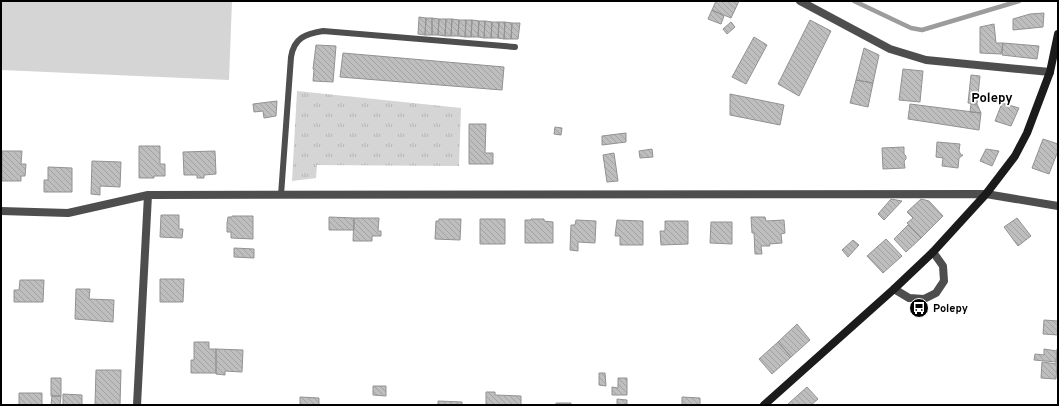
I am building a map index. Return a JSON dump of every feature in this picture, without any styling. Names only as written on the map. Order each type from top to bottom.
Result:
[{"type":"street","points":[[800,1],[890,49],[926,60],[1050,72]]},
{"type":"street","points":[[764,405],[894,289],[933,252],[986,194],[1022,145],[1050,72],[1058,34]]},
{"type":"street","points":[[1,211],[68,213],[148,195],[986,194],[1058,206]]},
{"type":"street","points":[[137,405],[148,195]]},
{"type":"street","points":[[894,289],[910,298],[924,299],[936,293],[944,282],[943,266],[933,252]]},
{"type":"lane","points":[[281,195],[291,57],[295,45],[303,37],[311,33],[323,31],[515,47]]},
{"type":"green space","points":[[1,1],[232,1],[229,80],[1,70]]},
{"type":"green space","points":[[297,91],[461,108],[459,166],[317,165],[316,178],[292,181]]},
{"type":"building","points":[[716,1],[739,1],[731,18],[712,10]]},
{"type":"building","points":[[712,10],[724,16],[721,24],[708,19]]},
{"type":"building","points":[[1044,13],[1043,27],[1013,30],[1013,19],[1030,14]]},
{"type":"building","points":[[419,17],[426,18],[425,35],[418,34]]},
{"type":"building","points":[[426,18],[432,18],[432,35],[425,35]]},
{"type":"building","points":[[432,18],[439,19],[438,35],[432,35]]},
{"type":"building","points":[[439,19],[446,19],[445,36],[438,35]]},
{"type":"building","points":[[446,19],[452,19],[451,36],[445,36]]},
{"type":"building","points":[[452,19],[459,20],[458,36],[451,36]]},
{"type":"building","points":[[459,20],[466,20],[465,37],[458,36]]},
{"type":"building","points":[[466,20],[472,20],[471,37],[465,37]]},
{"type":"building","points":[[472,20],[479,21],[478,37],[471,37]]},
{"type":"building","points":[[810,20],[831,31],[799,96],[778,84]]},
{"type":"building","points":[[479,21],[485,21],[484,38],[478,37]]},
{"type":"building","points":[[485,21],[492,22],[491,38],[484,38]]},
{"type":"building","points":[[492,22],[499,22],[498,38],[491,38]]},
{"type":"building","points":[[499,22],[505,22],[504,39],[498,38]]},
{"type":"building","points":[[505,22],[512,23],[511,39],[504,39]]},
{"type":"building","points":[[731,22],[735,27],[727,34],[723,29]]},
{"type":"building","points":[[512,23],[520,23],[518,39],[511,39]]},
{"type":"building","points":[[994,24],[996,43],[1003,43],[1001,54],[980,53],[980,27]]},
{"type":"building","points":[[754,37],[767,45],[746,84],[732,77]]},
{"type":"building","points":[[1003,43],[1039,46],[1037,59],[1002,55]]},
{"type":"building","points":[[316,45],[336,46],[333,82],[313,81]]},
{"type":"building","points":[[864,48],[879,55],[873,83],[856,80]]},
{"type":"building","points":[[343,53],[504,67],[502,90],[340,77]]},
{"type":"building","points":[[903,69],[923,71],[920,102],[899,100]]},
{"type":"building","points":[[971,75],[980,76],[977,104],[968,103]]},
{"type":"building","points":[[856,80],[873,83],[868,107],[850,103]]},
{"type":"building","points":[[730,94],[784,105],[780,125],[730,115]]},
{"type":"building","points":[[277,101],[276,116],[264,118],[263,111],[254,112],[253,104]]},
{"type":"building","points":[[1002,103],[1019,108],[1011,126],[995,121]]},
{"type":"building","points":[[910,104],[981,113],[979,130],[908,119]]},
{"type":"building","points":[[971,104],[977,104],[981,113],[970,112]]},
{"type":"building","points":[[469,124],[486,124],[485,153],[493,153],[493,164],[469,164]]},
{"type":"building","points":[[555,127],[562,128],[561,135],[554,134]]},
{"type":"building","points":[[626,133],[626,142],[602,145],[602,136]]},
{"type":"building","points":[[1043,139],[1058,144],[1058,151],[1049,174],[1032,168]]},
{"type":"building","points":[[937,142],[960,144],[959,151],[961,155],[963,155],[959,158],[958,168],[942,166],[943,158],[936,157]]},
{"type":"building","points":[[139,146],[160,146],[160,164],[165,164],[165,176],[139,178]]},
{"type":"building","points":[[904,147],[904,154],[906,156],[904,161],[905,168],[883,169],[882,148]]},
{"type":"building","points":[[652,149],[653,157],[640,158],[639,151]]},
{"type":"building","points":[[986,149],[999,151],[992,166],[980,161]]},
{"type":"building","points":[[2,151],[22,151],[21,164],[26,164],[25,176],[21,176],[21,181],[2,181]]},
{"type":"building","points":[[215,151],[216,174],[204,175],[204,178],[197,178],[197,175],[184,175],[183,152]]},
{"type":"building","points":[[614,153],[618,181],[607,182],[603,155]]},
{"type":"building","points":[[92,161],[121,162],[120,187],[100,186],[100,195],[91,194]]},
{"type":"building","points":[[48,167],[72,168],[72,192],[44,192],[44,180],[48,180]]},
{"type":"building","points":[[891,199],[902,201],[884,220],[878,214]]},
{"type":"building","points":[[921,199],[929,201],[943,216],[921,238],[907,223],[913,218],[907,212]]},
{"type":"building","points":[[161,215],[179,215],[179,229],[183,229],[182,238],[160,237]]},
{"type":"building","points":[[253,216],[253,239],[231,238],[231,232],[227,232],[227,223],[228,217]]},
{"type":"building","points":[[329,217],[354,218],[354,230],[329,230]]},
{"type":"building","points":[[751,217],[765,217],[766,221],[784,220],[785,233],[781,234],[782,243],[769,244],[770,246],[761,246],[762,254],[755,254],[754,233],[752,233]]},
{"type":"building","points":[[354,218],[379,218],[378,231],[381,231],[381,236],[372,236],[372,241],[353,241]]},
{"type":"building","points":[[1017,218],[1031,236],[1018,246],[1004,227]]},
{"type":"building","points":[[439,219],[461,219],[460,240],[435,239],[436,221],[439,221]]},
{"type":"building","points":[[480,219],[505,219],[505,244],[480,244]]},
{"type":"building","points":[[544,219],[544,221],[553,222],[553,243],[525,243],[525,220]]},
{"type":"building","points":[[576,220],[596,221],[595,243],[578,242],[578,251],[570,250],[571,225],[575,225]]},
{"type":"building","points":[[617,220],[643,221],[643,245],[620,245],[620,236],[615,236]]},
{"type":"building","points":[[665,221],[688,221],[688,244],[661,245],[660,231],[665,231]]},
{"type":"building","points":[[711,222],[732,222],[732,244],[710,243]]},
{"type":"building","points":[[908,225],[921,238],[906,252],[894,239]]},
{"type":"building","points":[[886,239],[902,256],[883,273],[867,256]]},
{"type":"building","points":[[853,240],[859,245],[848,257],[842,250]]},
{"type":"building","points":[[234,248],[254,249],[254,258],[234,257]]},
{"type":"building","points":[[160,279],[184,279],[183,302],[160,302]]},
{"type":"building","points":[[20,280],[44,280],[43,302],[14,302],[14,290],[19,290]]},
{"type":"building","points":[[76,289],[90,289],[89,299],[114,300],[113,322],[75,319]]},
{"type":"building","points":[[1044,320],[1058,321],[1058,335],[1043,334]]},
{"type":"building","points":[[797,324],[810,340],[791,357],[778,342]]},
{"type":"building","points":[[194,342],[209,342],[209,349],[216,349],[216,373],[191,373],[191,360],[194,360]]},
{"type":"building","points":[[778,342],[791,357],[772,374],[759,359]]},
{"type":"building","points":[[216,349],[243,350],[242,372],[225,371],[225,375],[216,374]]},
{"type":"building","points":[[1044,349],[1057,351],[1056,362],[1034,360],[1035,354],[1044,355]]},
{"type":"building","points":[[1057,349],[1058,363],[1056,363]]},
{"type":"building","points":[[1042,362],[1057,364],[1056,379],[1041,378]]},
{"type":"building","points":[[96,370],[121,370],[120,405],[95,405]]},
{"type":"building","points":[[599,373],[605,373],[606,386],[599,385]]},
{"type":"building","points":[[51,378],[61,378],[61,396],[51,396]]},
{"type":"building","points":[[618,378],[627,378],[627,395],[612,395],[612,387],[618,388]]},
{"type":"building","points":[[373,386],[386,386],[386,396],[373,395]]},
{"type":"building","points":[[807,387],[818,399],[811,405],[788,405],[788,404]]},
{"type":"building","points":[[486,392],[495,392],[495,395],[521,396],[521,405],[486,405]]},
{"type":"building","points":[[19,393],[42,393],[42,405],[19,405]]},
{"type":"building","points":[[63,394],[82,395],[82,405],[63,405]]},
{"type":"building","points":[[52,396],[61,396],[60,405],[51,405]]},
{"type":"building","points":[[300,397],[319,398],[319,405],[300,405]]},
{"type":"building","points":[[682,397],[700,398],[700,405],[682,405]]},
{"type":"building","points":[[617,399],[627,400],[627,405],[617,405]]},
{"type":"building","points":[[438,401],[462,402],[462,405],[438,405]]},
{"type":"building","points":[[556,403],[571,403],[571,405],[556,405]]},
{"type":"waterway","points":[[854,1],[911,28],[922,30],[1019,1]]},
{"type":"place","name":"Polepy","points":[[919,308]]},
{"type":"district","name":"Polepy","points":[[992,97]]}]
